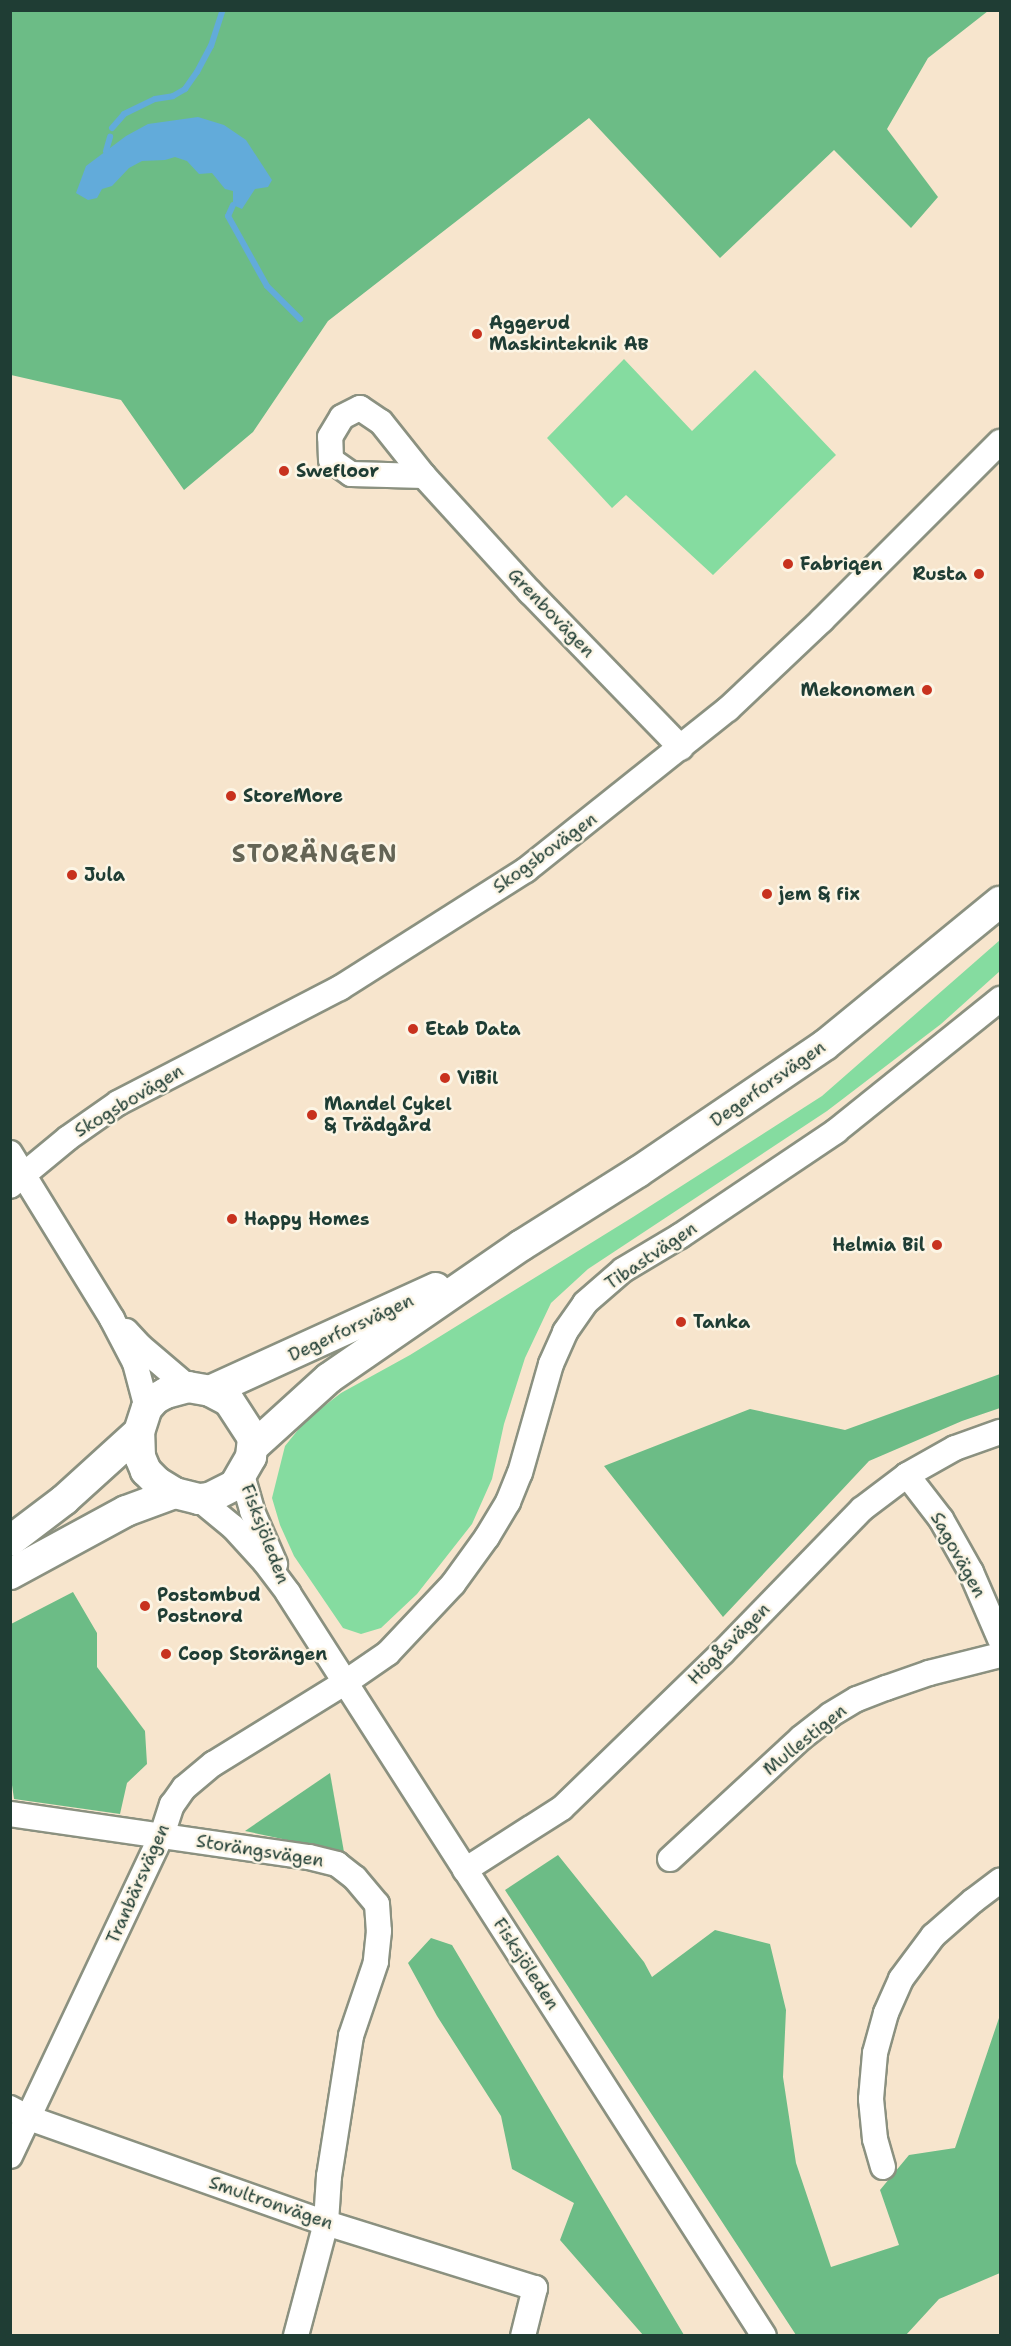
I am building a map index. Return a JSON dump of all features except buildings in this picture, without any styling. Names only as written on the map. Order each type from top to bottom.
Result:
[{"type":"main road","name":"Degerforsvägen","points":[[254,1446],[329,1378],[522,1245],[638,1172],[825,1045],[1000,902]]},
{"type":"main road","name":"Degerforsvägen","points":[[199,1389],[394,1309],[522,1245]]},
{"type":"main road","points":[[10,1541],[73,1492],[143,1420],[154,1399],[166,1393],[199,1389],[235,1408],[249,1428],[254,1446],[251,1457],[242,1475],[226,1492],[187,1496],[126,1511],[10,1574]]},
{"type":"main road","points":[[143,1420],[140,1457],[146,1471],[157,1482],[187,1496]]},
{"type":"street","name":"Skogsbovägen","points":[[17,1180],[68,1138],[118,1103],[340,988],[526,870],[728,709],[822,620],[1000,442]]},
{"type":"street","name":"Grenbovägen","points":[[424,476],[530,592],[681,748]]},
{"type":"street","name":"Tibastvägen","points":[[346,1682],[388,1653],[419,1622],[453,1584],[487,1537],[508,1502],[520,1473],[551,1364],[565,1332],[585,1303],[623,1270],[680,1236],[836,1131],[1000,999]]},
{"type":"street","points":[[10,1153],[17,1180],[106,1309],[135,1363],[143,1420]]},
{"type":"street","points":[[106,1309],[140,1346],[199,1389]]},
{"type":"street","name":"Högåsvägen","points":[[465,1870],[562,1808],[723,1652],[862,1509],[907,1475],[955,1448],[1000,1432]]},
{"type":"street","name":"Fisksjöleden","points":[[242,1475],[252,1510],[288,1593]]},
{"type":"street","name":"Sagovägen","points":[[907,1475],[941,1519],[966,1563],[1000,1639]]},
{"type":"street","name":"Fisksjöleden","points":[[187,1496],[233,1527],[266,1563],[288,1593],[764,2336]]},
{"type":"street","name":"Mullestigen","points":[[670,1859],[801,1738],[830,1715],[857,1699],[928,1673],[1000,1655]]},
{"type":"street","name":"Tranbärsvägen","points":[[10,2156],[20,2113],[162,1835],[172,1805],[184,1788],[213,1764],[346,1682]]},
{"type":"street","name":"Storängsvägen","points":[[10,1814],[309,1857],[336,1864],[355,1878],[376,1904],[379,1931],[376,1962],[351,2036],[343,2074],[329,2176],[326,2223],[297,2336]]},
{"type":"street","points":[[883,2167],[875,2139],[870,2099],[875,2053],[885,2013],[901,1979],[933,1936],[1000,1881]]},
{"type":"street","name":"Smultronvägen","points":[[20,2113],[326,2223],[535,2288],[523,2336]]},
{"type":"green space","points":[[326,10],[328,12],[988,11],[928,58],[887,129],[938,197],[911,228],[834,150],[720,258],[589,118],[328,321],[253,432],[184,490],[121,400],[11,375],[11,11]]},
{"type":"green space","points":[[624,359],[692,431],[755,370],[836,455],[713,575],[626,495],[612,508],[547,438]]},
{"type":"green space","points":[[1000,940],[1000,971],[941,1024],[827,1111],[588,1269],[551,1303],[525,1358],[504,1424],[492,1479],[472,1524],[417,1594],[381,1628],[361,1634],[343,1628],[294,1556],[280,1525],[272,1498],[285,1446],[306,1420],[341,1393],[410,1355],[633,1217],[822,1096]]},
{"type":"green space","points":[[1000,1374],[1000,1408],[962,1421],[869,1461],[723,1617],[604,1466],[750,1409],[845,1430]]},
{"type":"green space","points":[[73,1592],[97,1633],[97,1667],[145,1731],[147,1764],[127,1783],[120,1814],[14,1799],[10,1771],[11,1624]]},
{"type":"green space","points":[[330,1773],[344,1852],[245,1831]]},
{"type":"green space","points":[[558,1855],[644,1962],[652,1977],[715,1930],[770,1944],[786,2010],[783,2077],[796,2163],[831,2267],[899,2245],[880,2190],[909,2155],[955,2148],[1000,2015],[1000,2273],[939,2299],[906,2335],[796,2335],[505,1890]]},
{"type":"green space","points":[[431,1938],[452,1945],[684,2335],[643,2335],[560,2240],[574,2203],[512,2169],[501,2116],[437,2016],[408,1963]]},
{"type":"water","points":[[198,117],[224,125],[246,140],[272,180],[268,187],[255,189],[242,209],[233,205],[233,191],[225,189],[212,173],[199,174],[187,161],[175,157],[142,161],[129,168],[112,186],[102,189],[97,198],[88,200],[76,193],[86,166],[126,136],[148,124]]},
{"type":"waterway","points":[[112,128],[124,114],[155,99],[173,96],[185,89],[211,46],[223,10]]},
{"type":"waterway","points":[[106,151],[110,137]]},
{"type":"waterway","points":[[233,205],[228,216],[267,286],[300,319]]},
{"type":"place","name":"Aggerud Maskinteknik AB","points":[[477,334]]},
{"type":"place","name":"Swefloor","points":[[284,471]]},
{"type":"place","name":"Fabriqen","points":[[788,564]]},
{"type":"place","name":"Rusta","points":[[979,574]]},
{"type":"place","name":"Mekonomen","points":[[927,690]]},
{"type":"place","name":"StoreMore","points":[[231,796]]},
{"type":"place","name":"Jula","points":[[72,875]]},
{"type":"place","name":"jem & fix","points":[[767,894]]},
{"type":"place","name":"Etab Data","points":[[413,1029]]},
{"type":"place","name":"ViBil","points":[[445,1078]]},
{"type":"place","name":"Mandel Cykel & Trädgård","points":[[312,1115]]},
{"type":"place","name":"Happy Homes","points":[[232,1219]]},
{"type":"place","name":"Helmia Bil","points":[[937,1245]]},
{"type":"place","name":"Tanka","points":[[681,1322]]},
{"type":"place","name":"Postombud Postnord","points":[[145,1606]]},
{"type":"place","name":"Coop Storängen","points":[[166,1654]]},
{"type":"district","name":"STORÄNGEN","points":[[315,855]]}]
